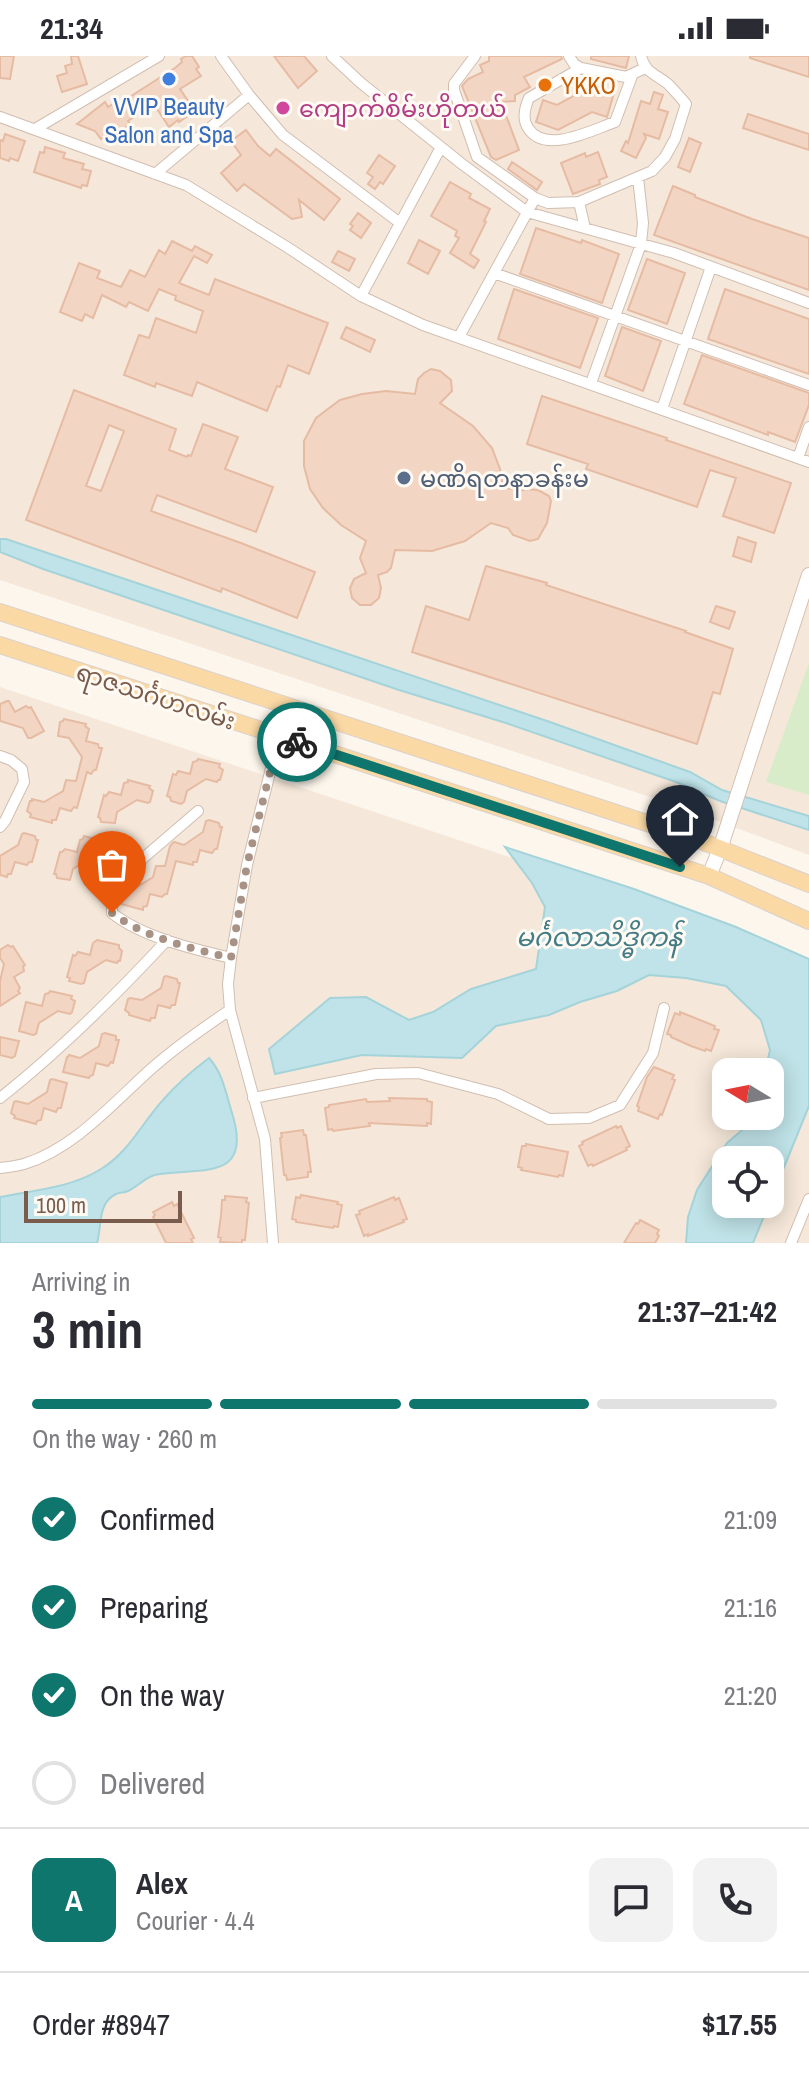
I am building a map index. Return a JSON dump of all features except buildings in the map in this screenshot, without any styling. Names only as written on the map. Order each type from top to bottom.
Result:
[{"type":"main road","name":"ရာဇသင်္ဂဟလမ်း","points":[[0,612],[681,834],[809,884]]},
{"type":"main road","name":"ရာဇသင်္ဂဟလမ်း","points":[[0,645],[709,876],[809,921]]},
{"type":"street","points":[[35,129],[159,56]]},
{"type":"street","points":[[221,56],[283,135],[400,223]]},
{"type":"street","points":[[332,56],[361,83],[527,212],[641,244],[809,303]]},
{"type":"street","points":[[475,56],[454,84],[454,90],[477,157],[535,198],[548,203],[579,202],[652,171],[665,157],[675,139],[686,104],[666,83],[648,72],[641,56]]},
{"type":"street","points":[[569,56],[581,68],[626,77],[645,68]]},
{"type":"street","points":[[581,68],[529,98],[526,123],[539,139],[558,141],[615,122],[632,76]]},
{"type":"street","points":[[155,174],[249,95]]},
{"type":"street","points":[[0,117],[186,185],[361,296],[423,325],[803,460],[809,427]]},
{"type":"street","points":[[361,296],[441,147]]},
{"type":"street","points":[[470,170],[477,157]]},
{"type":"street","points":[[591,383],[641,244],[643,223],[638,177]]},
{"type":"street","points":[[459,337],[535,198]]},
{"type":"street","points":[[579,202],[585,228]]},
{"type":"street","points":[[662,409],[711,267]]},
{"type":"street","points":[[494,273],[809,385]]},
{"type":"street","points":[[709,876],[809,575]]},
{"type":"street","points":[[273,1243],[265,1139],[230,1010],[228,984],[247,865],[289,706]]},
{"type":"street","points":[[0,756],[22,769],[24,782],[0,827]]},
{"type":"street","points":[[198,811],[134,866],[112,892],[112,913],[123,921],[186,948],[231,958]]},
{"type":"street","points":[[0,1098],[41,1066],[114,998],[167,940]]},
{"type":"street","points":[[253,1098],[376,1074],[418,1073],[498,1094],[549,1119],[589,1118],[620,1105],[653,1053],[664,1008]]},
{"type":"street","points":[[0,1168],[25,1164],[63,1146],[153,1067],[230,1010]]},
{"type":"street","points":[[791,1243],[809,1199]]},
{"type":"shaded area","points":[[0,56],[809,56],[809,855],[683,808],[0,580]]},
{"type":"shaded area","points":[[0,687],[689,917],[809,971],[809,1243],[0,1243]]},
{"type":"green space","points":[[809,663],[809,795],[766,782]]},
{"type":"water","points":[[0,539],[550,722],[690,772],[722,790],[809,816],[809,830],[506,723],[399,690],[43,569],[0,552]]},
{"type":"water","name":"မင်္ဂလာသိဒ္ဓိကန်","points":[[505,847],[634,889],[736,927],[809,959],[809,1106],[784,1167],[784,1146],[725,1146],[742,1130],[784,1130],[784,1058],[768,1058],[770,1050],[761,1020],[726,986],[686,978],[649,975],[617,991],[549,1015],[496,1026],[462,1058],[362,1055],[275,1074],[269,1049],[330,998],[366,997],[409,1020],[433,1012],[471,989],[536,969],[545,907],[532,883]]},
{"type":"water","points":[[209,1058],[224,1084],[237,1135],[236,1150],[230,1160],[208,1170],[155,1175],[128,1191],[116,1194],[103,1209],[97,1243],[0,1243],[0,1197],[65,1184],[101,1169],[127,1146],[173,1089]]},
{"type":"water","name":"မင်္ဂလာသိဒ္ဓိကန်","points":[[712,1166],[712,1218],[763,1218],[753,1243],[686,1243],[688,1217],[697,1190]]},
{"type":"way so far","points":[[112,913],[123,921],[186,948],[231,958],[247,865],[279,736],[297,742]]},
{"type":"place","name":"VVIP Beauty Salon and Spa","points":[[169,79]]},
{"type":"place","name":"YKKO","points":[[545,85]]},
{"type":"place","name":"ကျောက်စိမ်းဟိုတယ်","points":[[283,108]]},
{"type":"place","name":"မဏိရတနာခန်းမ","points":[[404,478]]},
{"type":"route","points":[[297,742],[680,867]]}]
